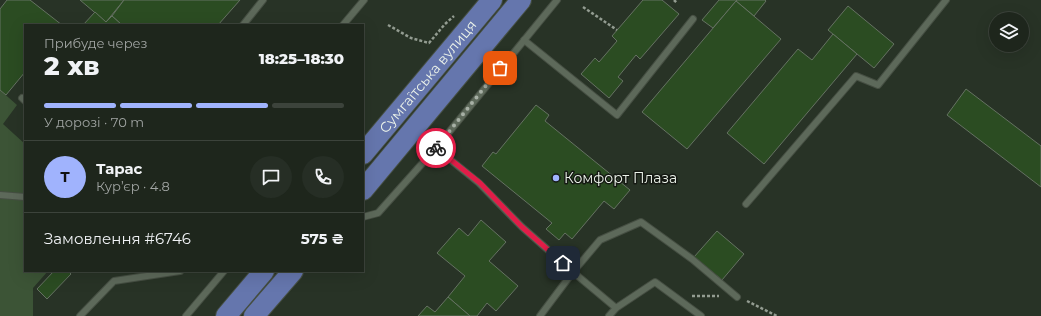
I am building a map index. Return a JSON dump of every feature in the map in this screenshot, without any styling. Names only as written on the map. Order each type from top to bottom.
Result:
[{"type":"main road","name":"Сумгаїтська вулиця","points":[[364,153],[492,0]]},
{"type":"main road","name":"Сумгаїтська вулиця","points":[[364,189],[521,0]]},
{"type":"main road","points":[[226,316],[263,272]]},
{"type":"main road","points":[[254,316],[293,272]]},
{"type":"lane","points":[[244,24],[263,0]]},
{"type":"lane","points":[[344,24],[364,0]]},
{"type":"lane","points":[[364,217],[378,213],[436,148],[557,0]]},
{"type":"lane","points":[[746,204],[856,76],[878,86],[946,0]]},
{"type":"lane","points":[[524,40],[618,115],[693,19]]},
{"type":"lane","points":[[436,148],[480,183],[522,227],[616,308]]},
{"type":"lane","points":[[0,194],[24,197]]},
{"type":"lane","points":[[540,316],[573,272],[600,240],[641,222],[692,259],[738,296]]},
{"type":"lane","points":[[80,316],[114,282],[174,272]]},
{"type":"lane","points":[[186,316],[223,272]]},
{"type":"lane","points":[[609,316],[616,308],[655,282],[701,316]]},
{"type":"path","points":[[674,0],[677,3]]},
{"type":"path","points":[[583,7],[617,30]]},
{"type":"path","points":[[388,26],[411,38],[429,43],[445,24],[457,13]]},
{"type":"green space","points":[[0,90],[17,105],[3,124],[24,143],[24,272],[47,272],[33,288],[33,316],[0,316]]},
{"type":"building","points":[[7,0],[30,0],[61,24],[24,24],[24,73],[6,95],[0,90],[0,9]]},
{"type":"building","points":[[80,0],[124,0],[106,22]]},
{"type":"building","points":[[124,0],[240,0],[219,24],[121,24],[112,16]]},
{"type":"building","points":[[643,0],[662,0],[679,14],[640,59],[636,55],[618,77],[623,81],[609,98],[581,74],[595,58],[599,62],[617,41],[612,36]]},
{"type":"building","points":[[719,0],[737,0],[713,28],[702,20]]},
{"type":"building","points":[[736,1],[766,1],[754,16]]},
{"type":"building","points":[[736,1],[781,39],[687,149],[642,112]]},
{"type":"building","points":[[848,6],[894,44],[874,68],[828,30]]},
{"type":"building","points":[[95,12],[106,22],[112,16],[121,24],[84,24]]},
{"type":"building","points":[[833,34],[857,54],[764,164],[727,133],[798,49],[812,60]]},
{"type":"building","points":[[966,89],[1041,146],[1041,187],[947,115]]},
{"type":"building","name":"Комфорт Плаза","points":[[536,105],[549,115],[545,121],[630,190],[614,209],[604,201],[572,239],[565,233],[559,240],[546,229],[552,223],[482,166],[493,152],[496,154]]},
{"type":"building","points":[[481,220],[506,242],[489,261],[518,286],[496,311],[487,303],[477,316],[470,316],[448,297],[465,276],[437,253],[459,228],[468,236]]},
{"type":"building","points":[[717,231],[744,254],[722,280],[694,257]]},
{"type":"building","points":[[53,272],[69,272],[71,274],[47,299],[37,289]]},
{"type":"building","points":[[448,297],[470,316],[418,316],[427,306],[435,312]]},
{"type":"way so far","points":[[436,148],[500,68]]},
{"type":"place","name":"Комфорт Плаза","points":[[556,178]]},
{"type":"route","points":[[436,148],[480,183],[522,227],[563,263]]}]
